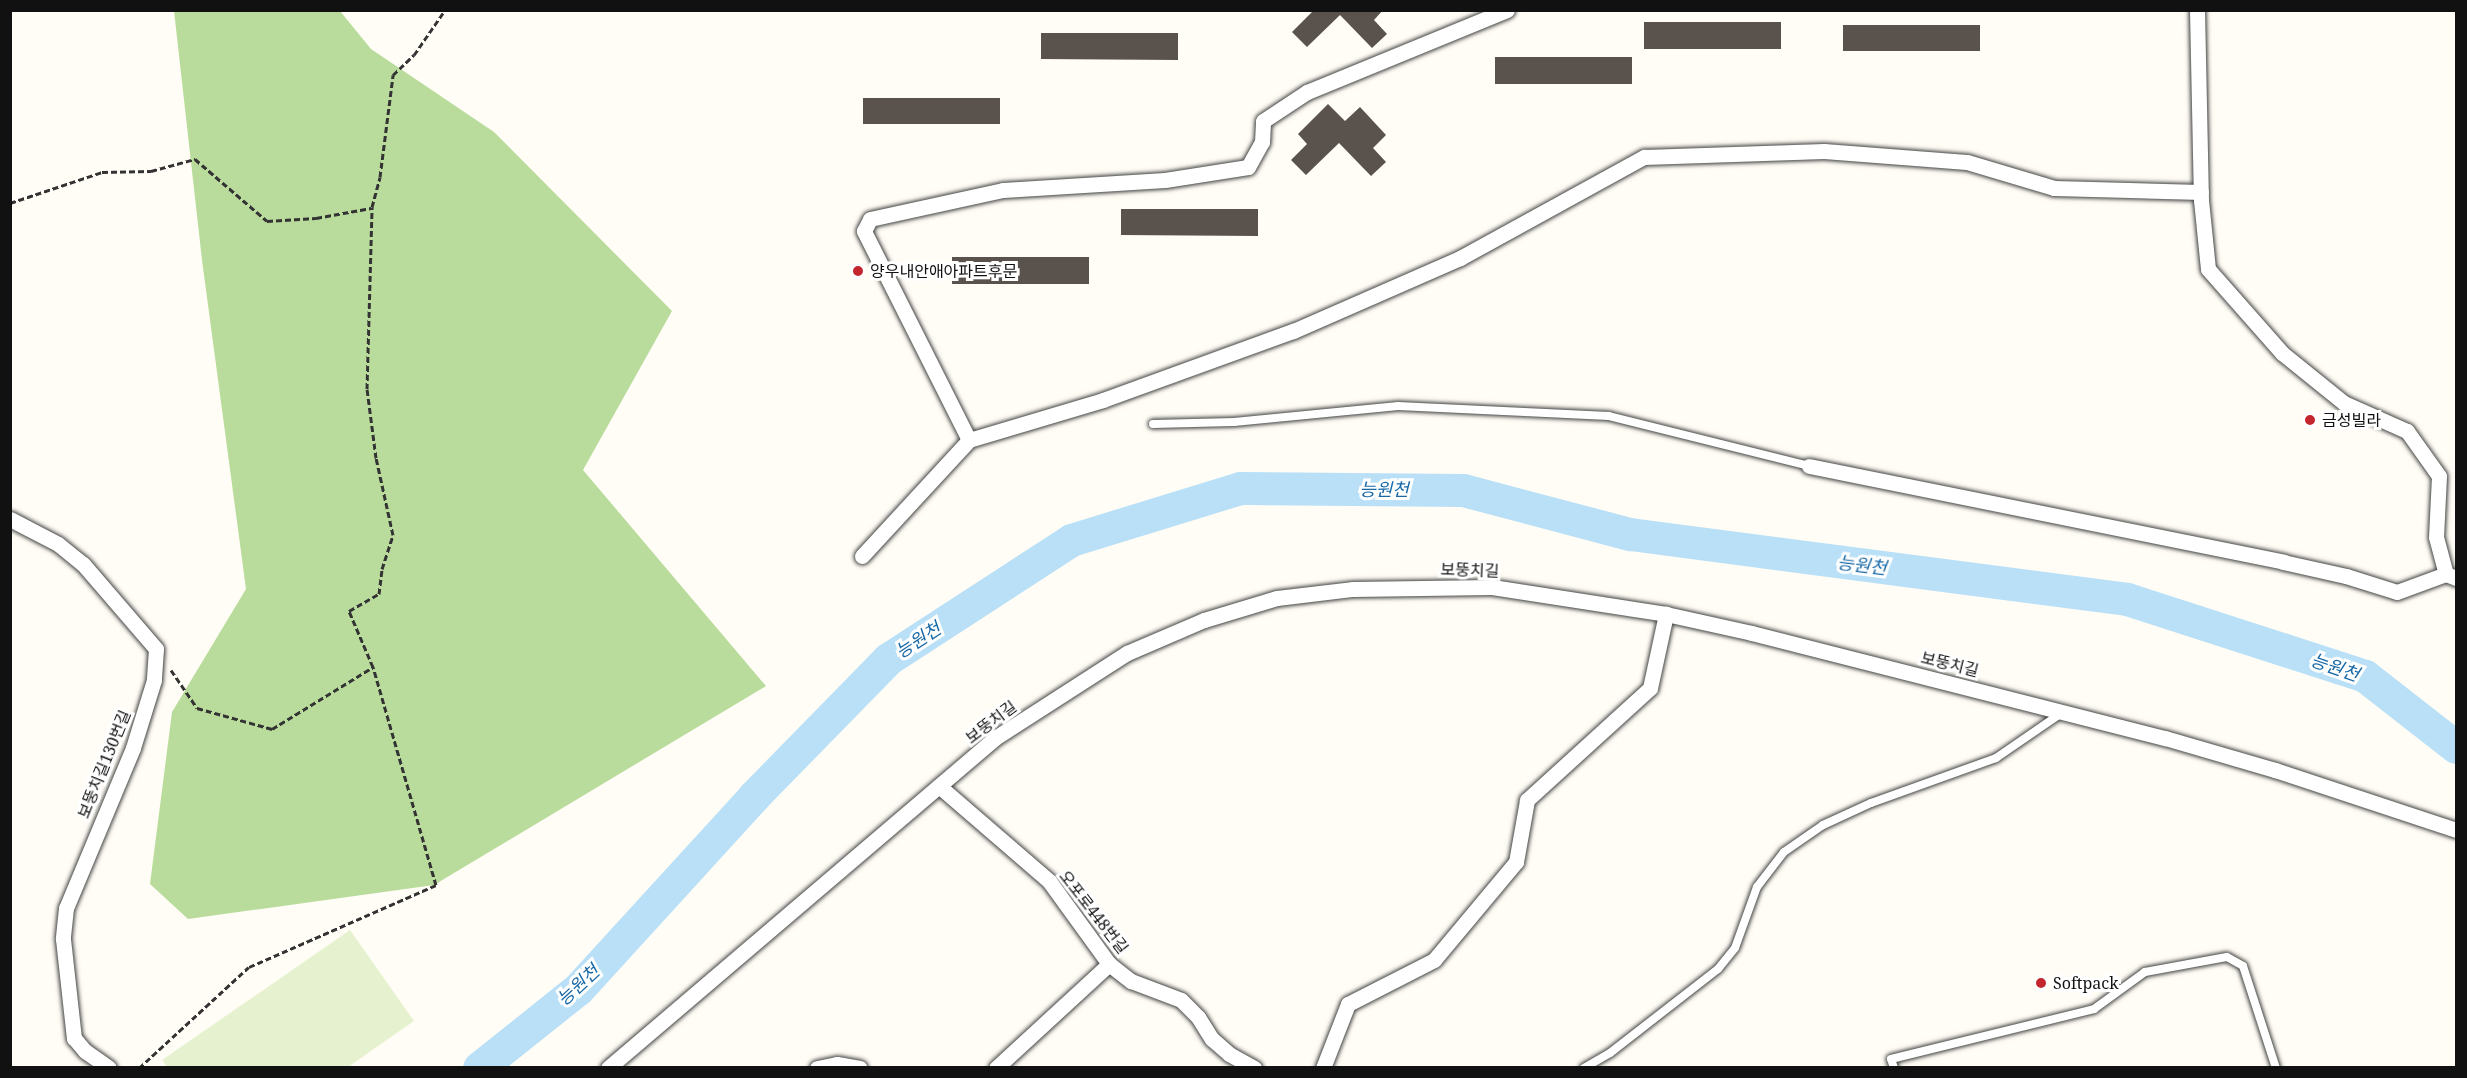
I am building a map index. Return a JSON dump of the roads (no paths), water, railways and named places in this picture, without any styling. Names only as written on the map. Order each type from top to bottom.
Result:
[{"type":"street","points":[[969,440],[864,231],[870,219],[1003,190],[1165,180],[1248,167],[1262,142],[1263,121],[1307,92],[1507,10]]},
{"type":"street","points":[[1809,466],[2283,562],[2346,576],[2397,592],[2451,576],[2436,537],[2439,476],[2407,431],[2344,403],[2282,353],[2208,269],[2201,192],[2197,10]]},
{"type":"street","points":[[862,556],[969,440],[1103,400],[1293,332],[1460,258],[1644,158],[1824,151],[1966,162],[2054,188],[2201,192]]},
{"type":"street","name":"보뚱치길130번길","points":[[10,519],[57,544],[83,564],[156,649],[154,680],[133,748],[66,908],[63,939],[74,1038],[85,1051],[109,1068]]},
{"type":"street","name":"보뚱치길","points":[[608,1068],[995,738],[1127,652],[1204,620],[1277,598],[1353,589],[1492,587],[1666,614],[1752,633],[2064,711],[2275,770],[2457,830]]},
{"type":"street","points":[[1323,1068],[1348,1004],[1434,960],[1516,862],[1527,800],[1650,688],[1666,614]]},
{"type":"street","name":"오포로448번길","points":[[939,786],[1049,881],[1109,964],[1131,981],[1181,1000],[1198,1017],[1212,1039],[1229,1054],[1254,1068]]},
{"type":"street","points":[[996,1068],[1109,964]]},
{"type":"street","points":[[817,1068],[837,1064],[860,1068]]},
{"type":"lane","points":[[1153,424],[1233,422],[1398,406],[1609,416],[1809,466]]},
{"type":"lane","points":[[1584,1068],[1610,1053],[1718,969],[1736,948],[1757,887],[1784,852],[1823,825],[1871,803],[1996,758],[2064,711]]},
{"type":"lane","points":[[1894,1068],[1891,1059],[2094,1009],[2145,972],[2227,957],[2243,966],[2276,1068]]},
{"type":"waterway","name":"능원천","points":[[479,1068],[578,989],[754,796],[888,659],[1071,540],[1240,488],[1463,490],[1630,534],[2127,599],[2365,676],[2456,747]]},
{"type":"place","name":"양우내안애아파트후문","points":[[858,271]]},
{"type":"place","name":"금성빌라","points":[[2310,420]]},
{"type":"place","name":"Softpack","points":[[2041,983]]}]
